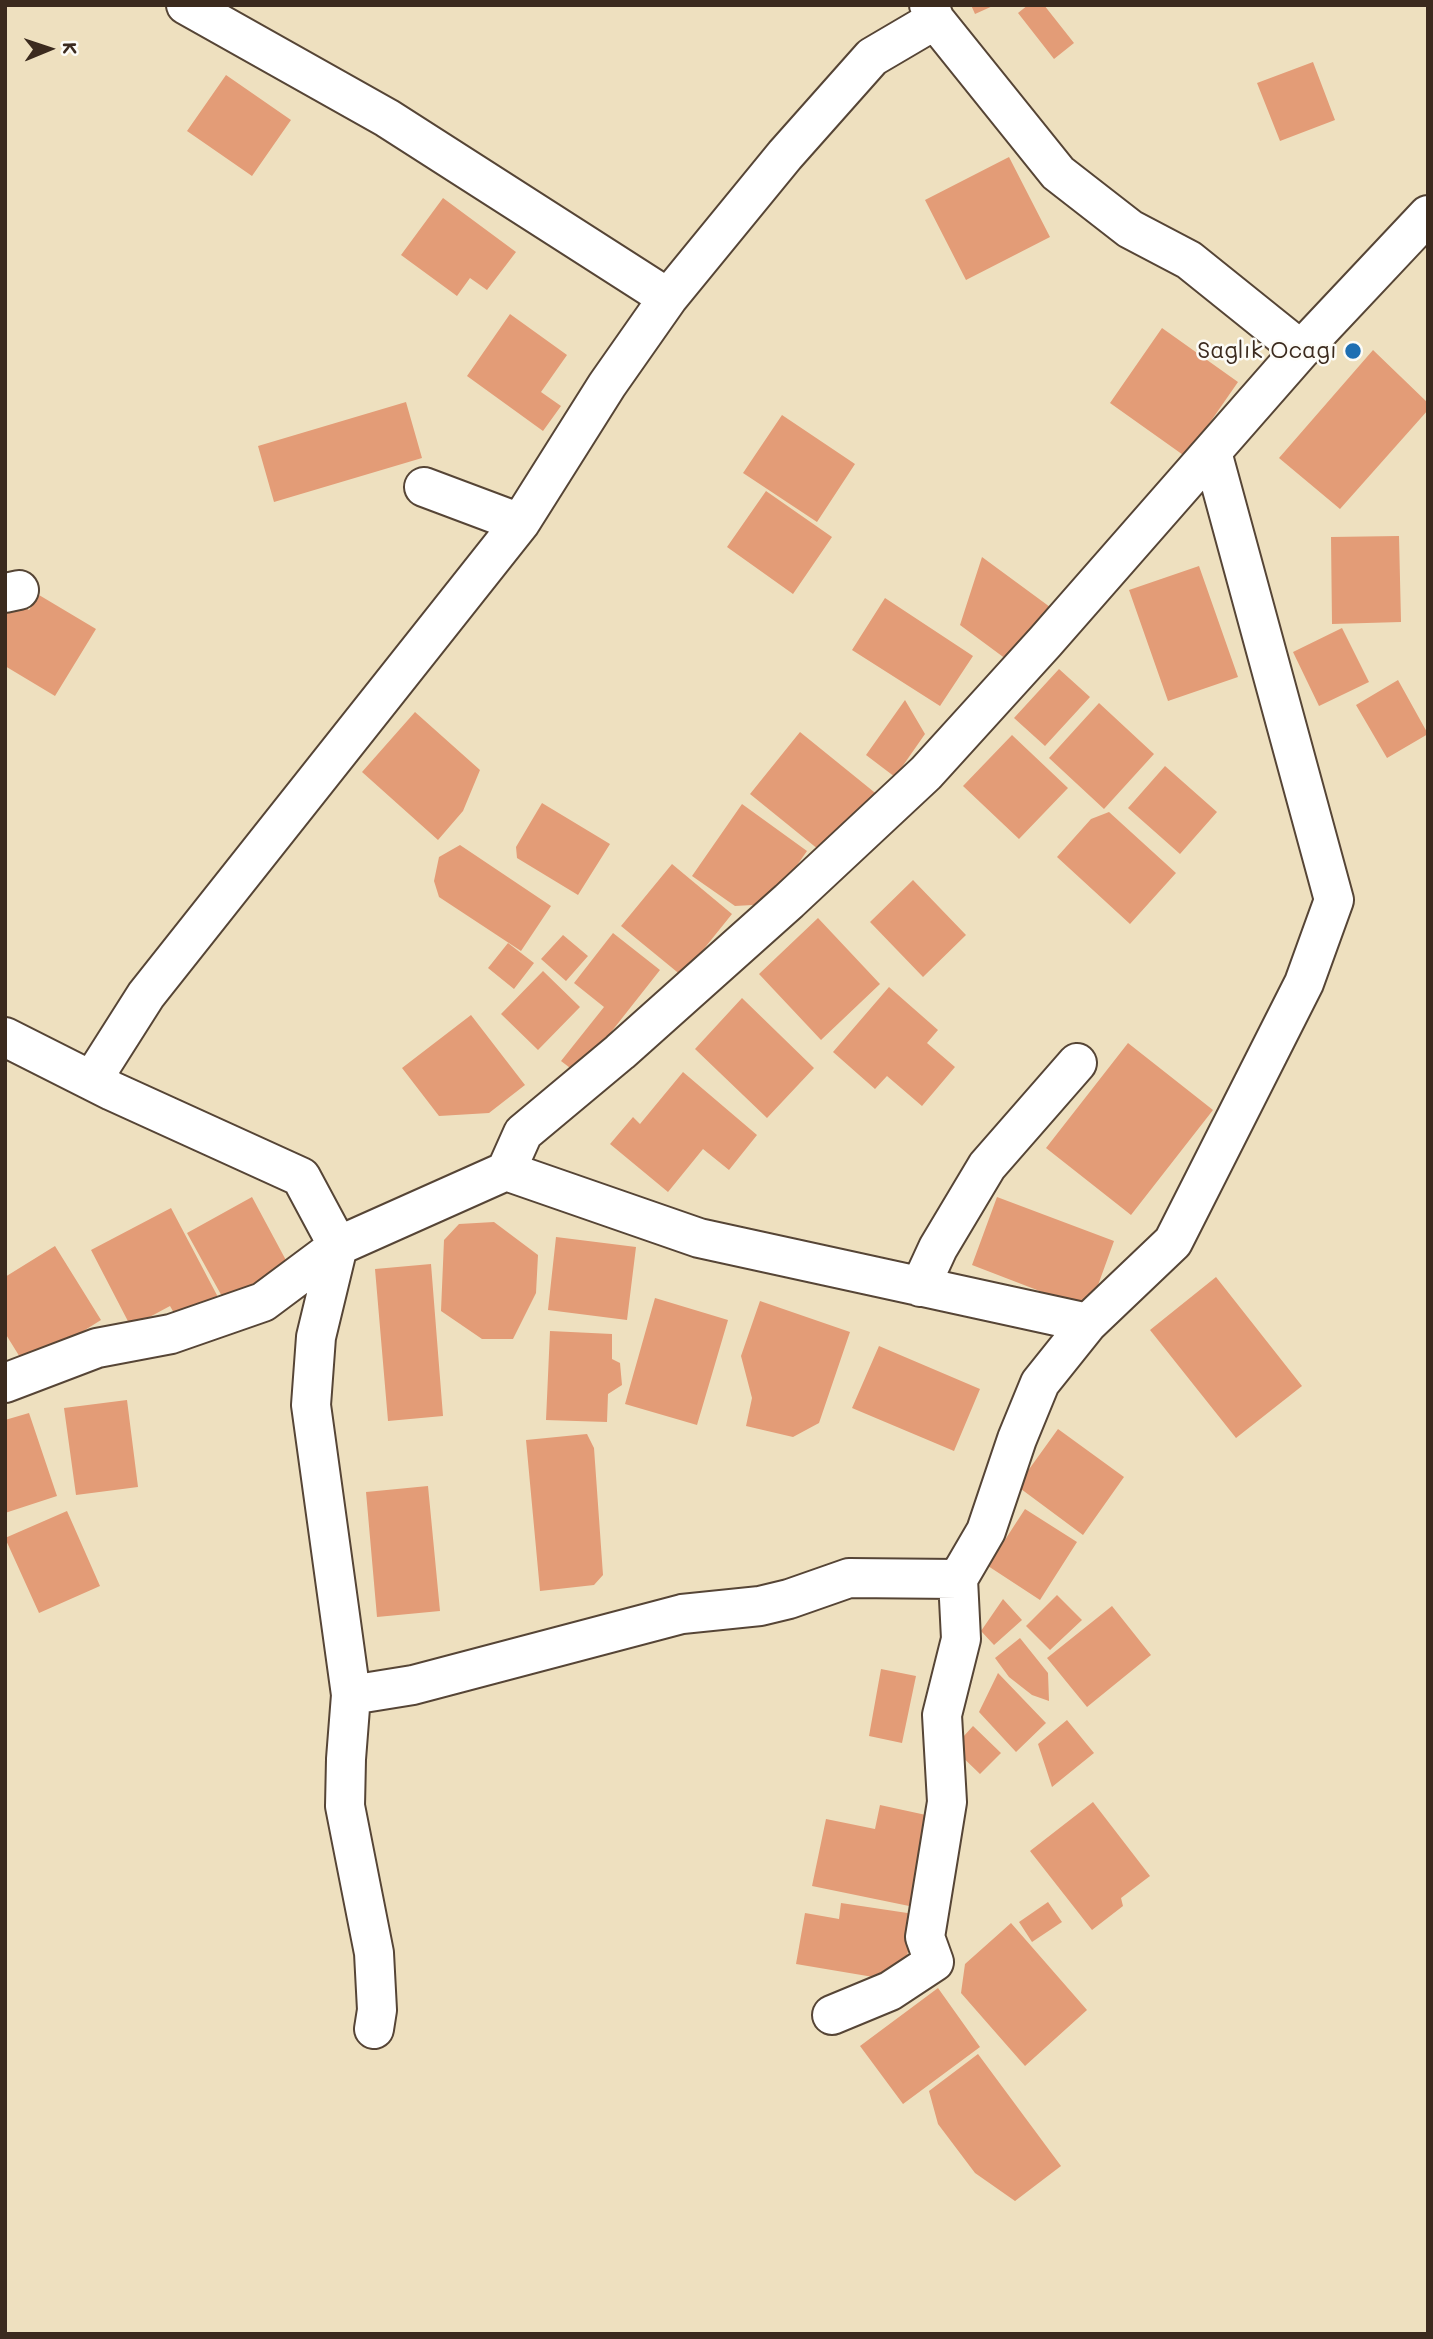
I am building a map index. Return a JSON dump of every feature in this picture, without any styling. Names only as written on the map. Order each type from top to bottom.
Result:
[{"type":"street","points":[[186,5],[387,118],[668,298]]},
{"type":"street","points":[[92,1080],[146,995],[520,523],[607,385],[668,298],[785,155],[872,57],[932,13],[1058,173],[1130,229],[1189,260],[1301,350]]},
{"type":"street","points":[[5,1383],[97,1348],[171,1334],[262,1302],[338,1246],[506,1171],[523,1133],[680,999],[926,773],[1045,642],[1301,350],[1428,215]]},
{"type":"street","points":[[832,2015],[890,1991],[933,1962],[925,1937],[947,1802],[942,1716],[961,1639],[958,1579],[986,1531],[1017,1439],[1040,1383],[1088,1323],[1173,1242],[1304,983],[1334,900],[1212,452]]},
{"type":"street","points":[[424,487],[520,523]]},
{"type":"street","points":[[5,1037],[301,1178],[338,1246],[316,1337],[311,1405],[351,1695],[345,1806],[374,1953],[377,2010],[374,2029]]},
{"type":"street","points":[[920,1287],[938,1248],[987,1166],[1077,1063]]},
{"type":"street","points":[[506,1171],[699,1238],[1088,1323]]},
{"type":"street","points":[[351,1695],[413,1685],[682,1614],[789,1599],[849,1578],[958,1579]]},
{"type":"building","points":[[971,5],[995,5],[975,14]]},
{"type":"building","points":[[1028,5],[1044,5],[1074,43],[1054,59],[1018,13]]},
{"type":"building","points":[[1313,62],[1335,120],[1280,141],[1257,83]]},
{"type":"building","points":[[226,75],[291,120],[252,176],[187,131]]},
{"type":"building","points":[[1009,157],[1050,237],[966,280],[925,200]]},
{"type":"building","points":[[443,198],[516,252],[487,290],[470,278],[457,296],[401,255]]},
{"type":"building","points":[[510,314],[567,355],[541,392],[561,406],[543,431],[467,376]]},
{"type":"building","points":[[1162,328],[1238,382],[1186,457],[1110,403]]},
{"type":"building","points":[[1373,350],[1428,403],[1428,410],[1340,509],[1279,458]]},
{"type":"building","points":[[406,402],[422,458],[274,502],[258,446]]},
{"type":"building","points":[[782,415],[855,464],[817,522],[743,473]]},
{"type":"building","points":[[766,491],[832,537],[793,594],[727,547]]},
{"type":"building","points":[[1399,536],[1401,622],[1332,624],[1331,537]]},
{"type":"building","points":[[982,557],[1050,607],[1010,662],[960,625]]},
{"type":"building","points":[[1199,566],[1238,677],[1168,701],[1129,590]]},
{"type":"building","points":[[39,595],[96,629],[55,696],[5,666],[5,612],[13,600],[29,610]]},
{"type":"building","points":[[885,598],[973,656],[940,706],[852,650]]},
{"type":"building","points":[[1342,628],[1369,682],[1319,706],[1293,652]]},
{"type":"building","points":[[1059,669],[1090,697],[1045,746],[1014,718]]},
{"type":"building","points":[[1398,680],[1428,734],[1387,758],[1356,705]]},
{"type":"building","points":[[905,700],[925,734],[895,777],[866,755]]},
{"type":"building","points":[[1099,703],[1154,754],[1104,809],[1049,758]]},
{"type":"building","points":[[415,712],[480,770],[463,811],[438,840],[362,772]]},
{"type":"building","points":[[800,732],[879,796],[829,858],[750,794]]},
{"type":"building","points":[[1012,735],[1068,788],[1019,839],[963,786]]},
{"type":"building","points":[[1165,766],[1217,812],[1180,854],[1128,808]]},
{"type":"building","points":[[542,803],[610,844],[578,895],[517,858],[516,847]]},
{"type":"building","points":[[742,804],[807,851],[770,904],[735,906],[692,876]]},
{"type":"building","points":[[1109,812],[1176,873],[1130,924],[1057,857],[1091,819]]},
{"type":"building","points":[[460,845],[551,906],[521,951],[439,897],[434,881],[439,857]]},
{"type":"building","points":[[672,864],[732,914],[682,976],[621,926]]},
{"type":"building","points":[[913,880],[966,935],[923,977],[870,922]]},
{"type":"building","points":[[818,918],[880,984],[821,1040],[759,974]]},
{"type":"building","points":[[613,933],[660,970],[578,1074],[561,1061],[604,1007],[574,983]]},
{"type":"building","points":[[563,935],[588,956],[566,981],[541,959]]},
{"type":"building","points":[[508,943],[534,963],[514,989],[488,968]]},
{"type":"building","points":[[543,971],[580,1007],[538,1050],[501,1014]]},
{"type":"building","points":[[889,987],[938,1030],[927,1043],[955,1067],[922,1106],[887,1076],[875,1089],[833,1052]]},
{"type":"building","points":[[742,998],[814,1068],[767,1118],[695,1049]]},
{"type":"building","points":[[471,1015],[525,1085],[489,1113],[439,1116],[402,1068]]},
{"type":"building","points":[[1128,1043],[1213,1110],[1131,1215],[1046,1148]]},
{"type":"building","points":[[683,1072],[757,1135],[729,1170],[703,1149],[668,1192],[610,1144],[633,1117],[640,1124]]},
{"type":"building","points":[[252,1197],[288,1264],[224,1300],[187,1233]]},
{"type":"building","points":[[997,1197],[1114,1241],[1089,1310],[972,1265]]},
{"type":"building","points":[[171,1208],[219,1299],[178,1320],[170,1306],[131,1327],[91,1250]]},
{"type":"building","points":[[494,1222],[538,1255],[536,1293],[513,1339],[482,1339],[441,1311],[444,1240],[459,1224]]},
{"type":"building","points":[[556,1237],[636,1247],[627,1320],[548,1310]]},
{"type":"building","points":[[55,1246],[101,1320],[26,1367],[5,1333],[5,1277]]},
{"type":"building","points":[[431,1264],[443,1416],[388,1421],[375,1269]]},
{"type":"building","points":[[1216,1277],[1302,1386],[1236,1438],[1150,1330]]},
{"type":"building","points":[[655,1298],[728,1320],[697,1425],[625,1404]]},
{"type":"building","points":[[760,1301],[850,1332],[819,1423],[793,1437],[746,1426],[752,1398],[741,1356]]},
{"type":"building","points":[[550,1331],[612,1334],[612,1359],[620,1363],[622,1385],[608,1394],[607,1422],[546,1420]]},
{"type":"building","points":[[879,1346],[980,1389],[954,1451],[852,1408]]},
{"type":"building","points":[[127,1400],[138,1487],[76,1495],[64,1408]]},
{"type":"building","points":[[29,1413],[57,1496],[5,1513],[5,1420]]},
{"type":"building","points":[[1058,1429],[1124,1477],[1083,1535],[1017,1486]]},
{"type":"building","points":[[587,1434],[594,1448],[603,1575],[594,1585],[540,1591],[526,1440]]},
{"type":"building","points":[[428,1486],[440,1611],[377,1617],[366,1492]]},
{"type":"building","points":[[1025,1509],[1077,1542],[1040,1600],[988,1566]]},
{"type":"building","points":[[67,1511],[100,1586],[39,1613],[5,1538]]},
{"type":"building","points":[[1057,1595],[1082,1620],[1050,1650],[1026,1626]]},
{"type":"building","points":[[1003,1599],[1022,1620],[994,1645],[981,1631]]},
{"type":"building","points":[[1112,1606],[1151,1655],[1087,1707],[1047,1658]]},
{"type":"building","points":[[1020,1638],[1048,1673],[1049,1701],[1032,1695],[1009,1677],[995,1658]]},
{"type":"building","points":[[881,1669],[916,1676],[902,1743],[869,1736]]},
{"type":"building","points":[[998,1673],[1046,1723],[1016,1752],[979,1712]]},
{"type":"building","points":[[1067,1720],[1094,1753],[1052,1787],[1038,1744]]},
{"type":"building","points":[[973,1726],[1001,1753],[980,1774],[953,1748]]},
{"type":"building","points":[[1093,1802],[1150,1876],[1121,1898],[1123,1906],[1092,1930],[1030,1851]]},
{"type":"building","points":[[880,1805],[926,1815],[922,1832],[930,1834],[914,1907],[812,1886],[826,1819],[875,1829]]},
{"type":"building","points":[[1048,1902],[1062,1922],[1032,1942],[1019,1922]]},
{"type":"building","points":[[841,1903],[914,1914],[903,1982],[796,1964],[805,1913],[839,1919]]},
{"type":"building","points":[[1011,1923],[1087,2010],[1025,2066],[961,1993],[965,1964]]},
{"type":"building","points":[[938,1988],[980,2047],[903,2104],[860,2046]]},
{"type":"building","points":[[978,2054],[1061,2166],[1015,2201],[975,2173],[938,2124],[929,2091]]},
{"type":"place","name":"Saglık Ocagı","points":[[1353,351]]}]
